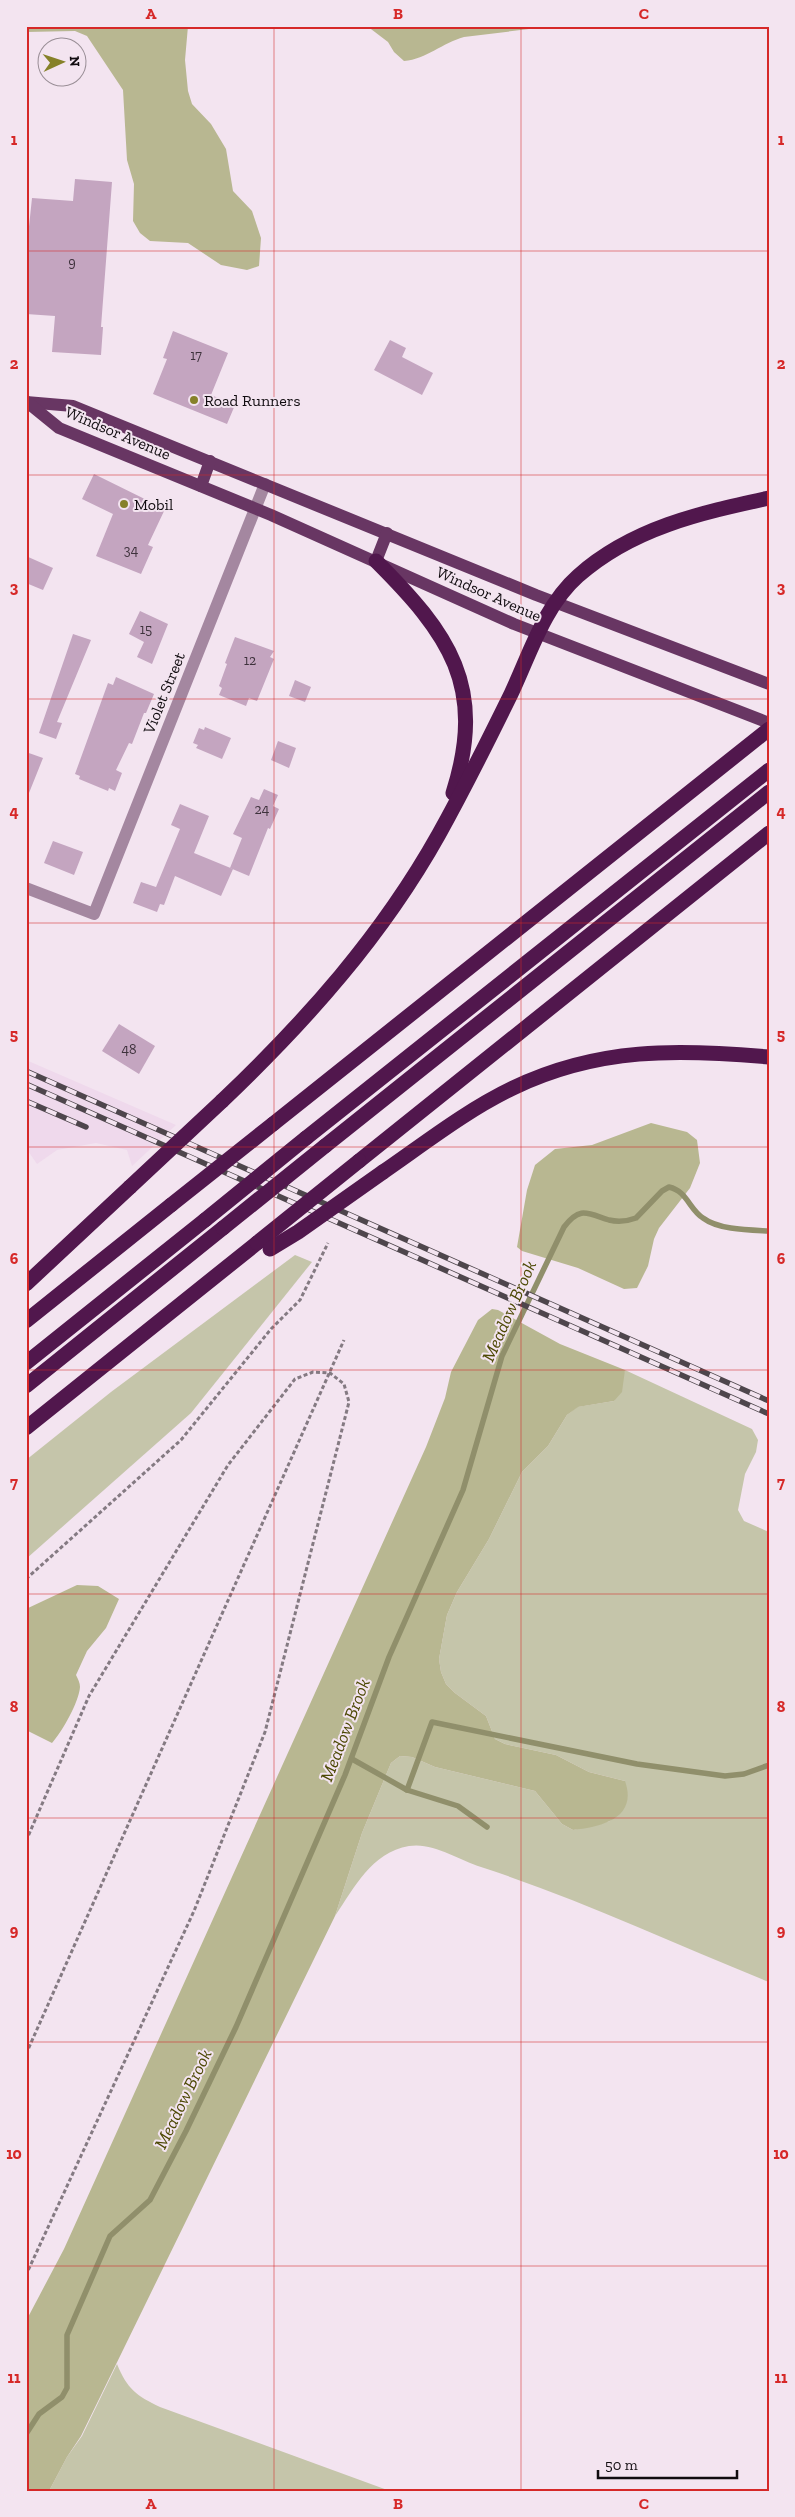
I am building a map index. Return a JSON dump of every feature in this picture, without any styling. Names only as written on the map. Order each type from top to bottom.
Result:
[{"type":"highway","points":[[26,1284],[222,1101],[292,1032],[348,968],[397,904],[440,833],[505,706],[538,634],[555,602],[566,587],[594,564],[649,531],[699,514],[769,498]]},
{"type":"highway","points":[[376,561],[438,630],[454,658],[462,686],[466,719],[465,746],[456,783],[440,833]]},
{"type":"highway","points":[[26,1321],[769,729]]},
{"type":"highway","points":[[26,1363],[769,770]]},
{"type":"highway","points":[[26,1386],[769,792]]},
{"type":"highway","points":[[26,1428],[217,1276],[264,1246],[359,1162],[769,833]]},
{"type":"highway","points":[[264,1246],[298,1232],[491,1099],[537,1077],[571,1065],[606,1057],[652,1052],[686,1051],[769,1057]]},
{"type":"main road","name":"Windsor Avenue","points":[[26,402],[73,406],[555,602],[769,684]]},
{"type":"main road","name":"Windsor Avenue","points":[[26,402],[59,428],[255,508],[538,634],[769,722]]},
{"type":"main road","points":[[202,486],[210,461]]},
{"type":"main road","points":[[376,561],[387,534]]},
{"type":"street","name":"Violet Street","points":[[26,888],[94,914],[265,484]]},
{"type":"path","points":[[26,1579],[181,1440],[271,1329],[300,1300],[328,1244]]},
{"type":"path","points":[[26,2054],[344,1340]]},
{"type":"path","points":[[26,1841],[90,1696],[228,1465],[295,1379],[312,1372],[330,1372],[344,1384],[349,1402],[265,1732],[194,1911],[26,2275]]},
{"type":"shaded area","points":[[26,1060],[176,1125],[132,1166],[127,1150],[96,1143],[57,1150],[37,1164],[26,1148]]},
{"type":"green space","points":[[26,26],[188,26],[185,60],[188,91],[192,104],[211,124],[226,149],[233,191],[252,211],[261,238],[259,266],[247,270],[221,265],[188,243],[150,241],[140,233],[133,221],[134,184],[127,160],[123,90],[87,36],[75,31],[26,32]]},
{"type":"green space","points":[[367,26],[554,26],[464,37],[420,57],[404,61],[394,52],[388,42]]},
{"type":"green space","points":[[651,1123],[687,1132],[697,1140],[700,1163],[690,1188],[659,1228],[654,1239],[648,1266],[637,1288],[624,1289],[578,1268],[522,1251],[517,1247],[527,1190],[535,1165],[555,1149],[592,1145]]},
{"type":"green space","points":[[295,1255],[312,1262],[191,1413],[26,1559],[26,1460],[111,1392]]},
{"type":"green space","points":[[492,1309],[498,1310],[560,1344],[625,1370],[622,1392],[614,1401],[578,1407],[567,1415],[548,1446],[522,1472],[489,1539],[457,1592],[447,1615],[439,1659],[441,1672],[446,1684],[455,1693],[486,1716],[495,1739],[505,1744],[556,1755],[589,1772],[625,1781],[628,1794],[626,1804],[622,1812],[606,1823],[573,1830],[562,1824],[535,1791],[435,1767],[412,1757],[400,1756],[391,1763],[362,1833],[335,1916],[81,2436],[67,2457],[49,2491],[26,2491],[26,2321],[64,2249],[426,1447],[445,1398],[451,1372],[478,1320]]},
{"type":"green space","points":[[625,1370],[752,1429],[758,1440],[756,1452],[745,1474],[738,1510],[744,1521],[769,1532],[769,1982],[590,1907],[473,1864],[446,1852],[418,1845],[396,1850],[374,1864],[357,1883],[335,1916],[362,1833],[391,1763],[400,1756],[412,1757],[435,1767],[535,1791],[562,1824],[573,1830],[610,1821],[625,1781],[589,1772],[556,1755],[505,1744],[495,1739],[486,1716],[446,1684],[441,1672],[439,1659],[447,1615],[457,1592],[489,1539],[522,1472],[548,1446],[567,1415],[577,1407],[614,1401]]},
{"type":"green space","points":[[77,1585],[98,1586],[119,1599],[106,1628],[87,1651],[76,1675],[80,1687],[77,1701],[52,1743],[26,1730],[26,1609]]},
{"type":"green space","points":[[117,2364],[125,2380],[134,2391],[160,2407],[390,2491],[49,2491],[67,2457],[82,2436]]},
{"type":"building","points":[[75,179],[112,182],[101,327],[103,327],[101,355],[52,352],[55,316],[26,314],[26,255],[32,198],[73,201]]},
{"type":"building","points":[[173,331],[228,353],[211,395],[235,405],[227,424],[153,394],[167,359],[163,358]]},
{"type":"building","points":[[390,340],[406,348],[402,357],[433,373],[422,395],[374,370]]},
{"type":"building","points":[[94,474],[165,509],[148,545],[153,547],[141,574],[96,556],[113,514],[82,499]]},
{"type":"building","points":[[26,556],[53,568],[43,590],[26,583]]},
{"type":"building","points":[[140,611],[168,624],[152,664],[137,657],[144,642],[129,634]]},
{"type":"building","points":[[73,634],[91,640],[57,722],[62,723],[56,739],[39,733]]},
{"type":"building","points":[[235,637],[274,651],[270,657],[274,659],[257,701],[249,698],[246,706],[219,695],[222,688],[219,686],[227,664],[225,663]]},
{"type":"building","points":[[116,677],[154,694],[146,713],[144,713],[132,744],[129,743],[116,770],[122,773],[115,791],[109,788],[108,791],[79,779],[80,776],[75,774],[108,683],[113,685]]},
{"type":"building","points":[[295,680],[311,687],[305,702],[289,696]]},
{"type":"building","points":[[205,727],[231,738],[222,759],[196,748],[198,745],[193,743],[199,728],[204,730]]},
{"type":"building","points":[[278,741],[296,748],[289,768],[271,760]]},
{"type":"building","points":[[26,752],[43,758],[27,798],[26,797]]},
{"type":"building","points":[[264,789],[278,795],[273,806],[279,809],[270,829],[268,828],[249,876],[230,868],[242,838],[233,834],[251,797],[259,800]]},
{"type":"building","points":[[180,804],[209,816],[194,853],[233,869],[221,896],[175,876],[164,905],[160,904],[157,912],[133,903],[141,882],[156,887],[180,829],[171,825]]},
{"type":"building","points":[[53,841],[83,852],[74,875],[44,863]]},
{"type":"building","points":[[119,1024],[155,1046],[139,1074],[102,1051]]},
{"type":"waterway","name":"Meadow Brook","points":[[26,2434],[39,2414],[62,2397],[67,2388],[67,2335],[110,2236],[150,2200],[186,2131],[236,2027],[345,1775],[389,1657],[463,1490],[502,1356],[564,1227],[575,1216],[584,1213],[615,1221],[636,1218],[662,1191],[669,1187],[680,1192],[694,1210],[710,1222],[734,1229],[769,1231]]},
{"type":"waterway","points":[[352,1759],[407,1790],[432,1722],[637,1764],[725,1776],[744,1774],[769,1765]]},
{"type":"waterway","points":[[407,1790],[458,1806],[487,1827]]},
{"type":"railway","points":[[26,1071],[769,1401]]},
{"type":"railway","points":[[26,1084],[769,1414]]},
{"type":"railway","points":[[26,1101],[86,1127]]},
{"type":"place","name":"Road Runners","points":[[194,400]]},
{"type":"place","name":"Mobil","points":[[124,504]]}]
